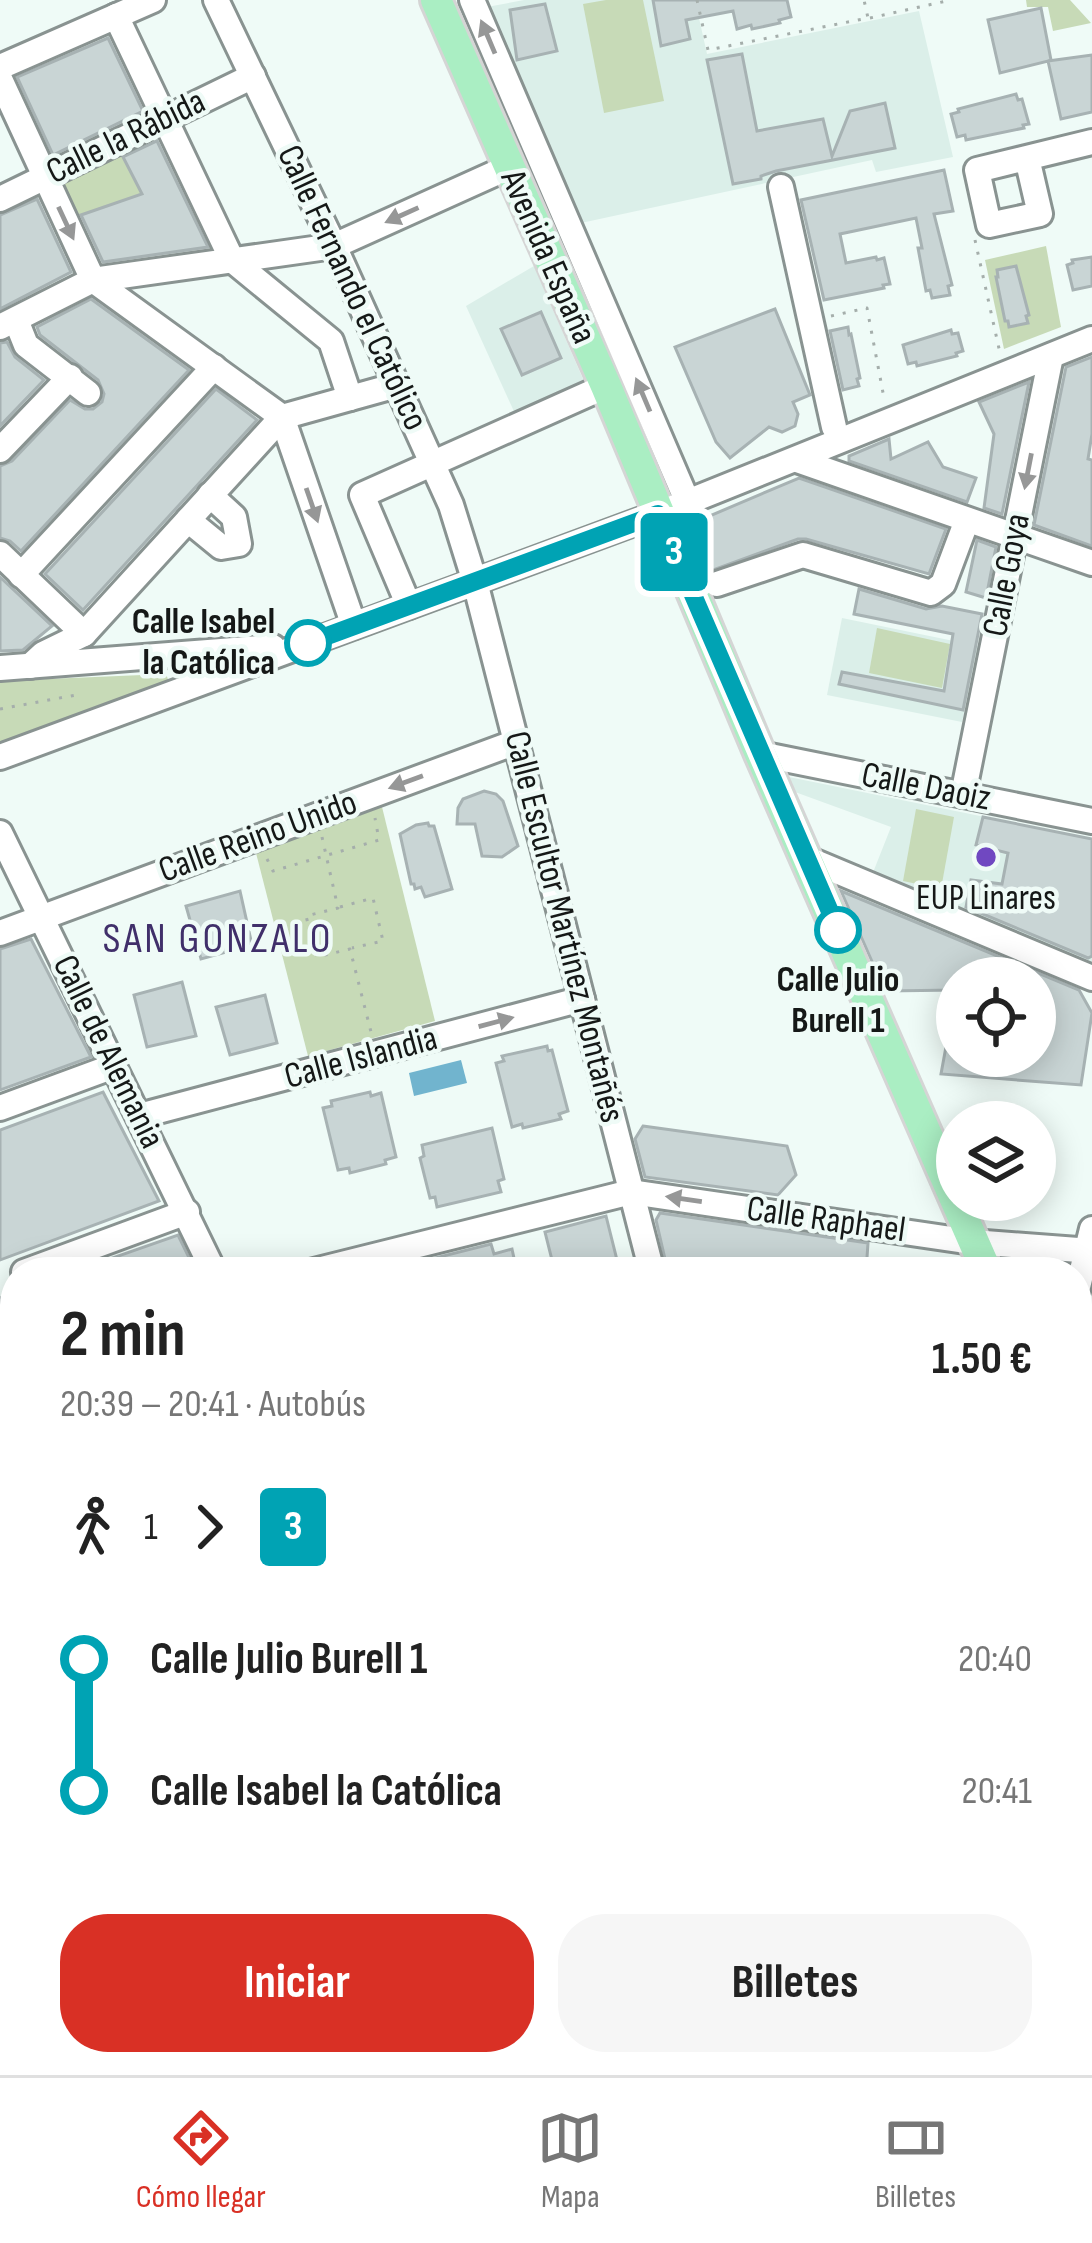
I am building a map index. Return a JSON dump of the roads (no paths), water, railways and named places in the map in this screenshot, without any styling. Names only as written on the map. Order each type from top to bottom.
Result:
[{"type":"main road","name":"Avenida España","points":[[436,0],[980,1257]]},
{"type":"street","points":[[0,67],[153,0]]},
{"type":"street","name":"Calle Fernando el Católico","points":[[216,0],[433,464],[475,582]]},
{"type":"street","name":"Avenida España","points":[[472,0],[688,502]]},
{"type":"street","points":[[116,16],[232,260],[331,341],[350,398]]},
{"type":"street","name":"Calle la Rábida","points":[[0,199],[253,76]]},
{"type":"street","points":[[0,79],[93,280],[282,416],[354,626]]},
{"type":"street","points":[[1027,158],[1092,142]]},
{"type":"street","points":[[2,444],[79,385],[26,345],[8,324],[93,280],[334,246],[509,167]]},
{"type":"street","points":[[781,187],[833,427]]},
{"type":"street","points":[[0,757],[658,514],[1092,339]]},
{"type":"street","name":"Calle Goya","points":[[963,795],[1051,356]]},
{"type":"street","points":[[21,574],[214,367]]},
{"type":"street","points":[[30,666],[43,654],[84,634],[282,416],[397,385]]},
{"type":"street","points":[[409,606],[362,495],[606,386]]},
{"type":"street","points":[[797,460],[1092,563]]},
{"type":"street","points":[[188,520],[221,547],[239,544],[234,517],[210,495]]},
{"type":"street","points":[[717,584],[803,555],[931,593],[944,584],[967,520]]},
{"type":"street","points":[[0,554],[84,634]]},
{"type":"street","name":"Calle Escultor Martínez Montañés","points":[[475,582],[648,1257]]},
{"type":"street","points":[[0,668],[306,644]]},
{"type":"street","points":[[158,658],[186,669],[192,686]]},
{"type":"street","name":"Calle Reino Unido","points":[[0,933],[516,742]]},
{"type":"street","name":"Calle Daoiz","points":[[760,754],[1092,821]]},
{"type":"street","name":"Calle de Alemania","points":[[0,833],[207,1257]]},
{"type":"street","points":[[808,859],[1092,977]]},
{"type":"street","name":"Calle Islandia","points":[[139,1116],[582,1000]]},
{"type":"street","points":[[0,1108],[114,1066]]},
{"type":"street","points":[[395,1257],[631,1192]]},
{"type":"street","name":"Calle Raphael","points":[[631,1192],[972,1242],[1090,1244]]},
{"type":"street","points":[[65,1257],[187,1212]]},
{"type":"water","points":[[461,1060],[467,1083],[414,1096],[409,1073]]},
{"type":"place","name":"Calle Isabel la Católica","points":[[308,643]]},
{"type":"place","name":"EUP Linares","points":[[986,857]]},
{"type":"place","name":"Calle Julio Burell 1","points":[[838,930]]},
{"type":"district","name":"SAN GONZALO","points":[[218,939]]}]
